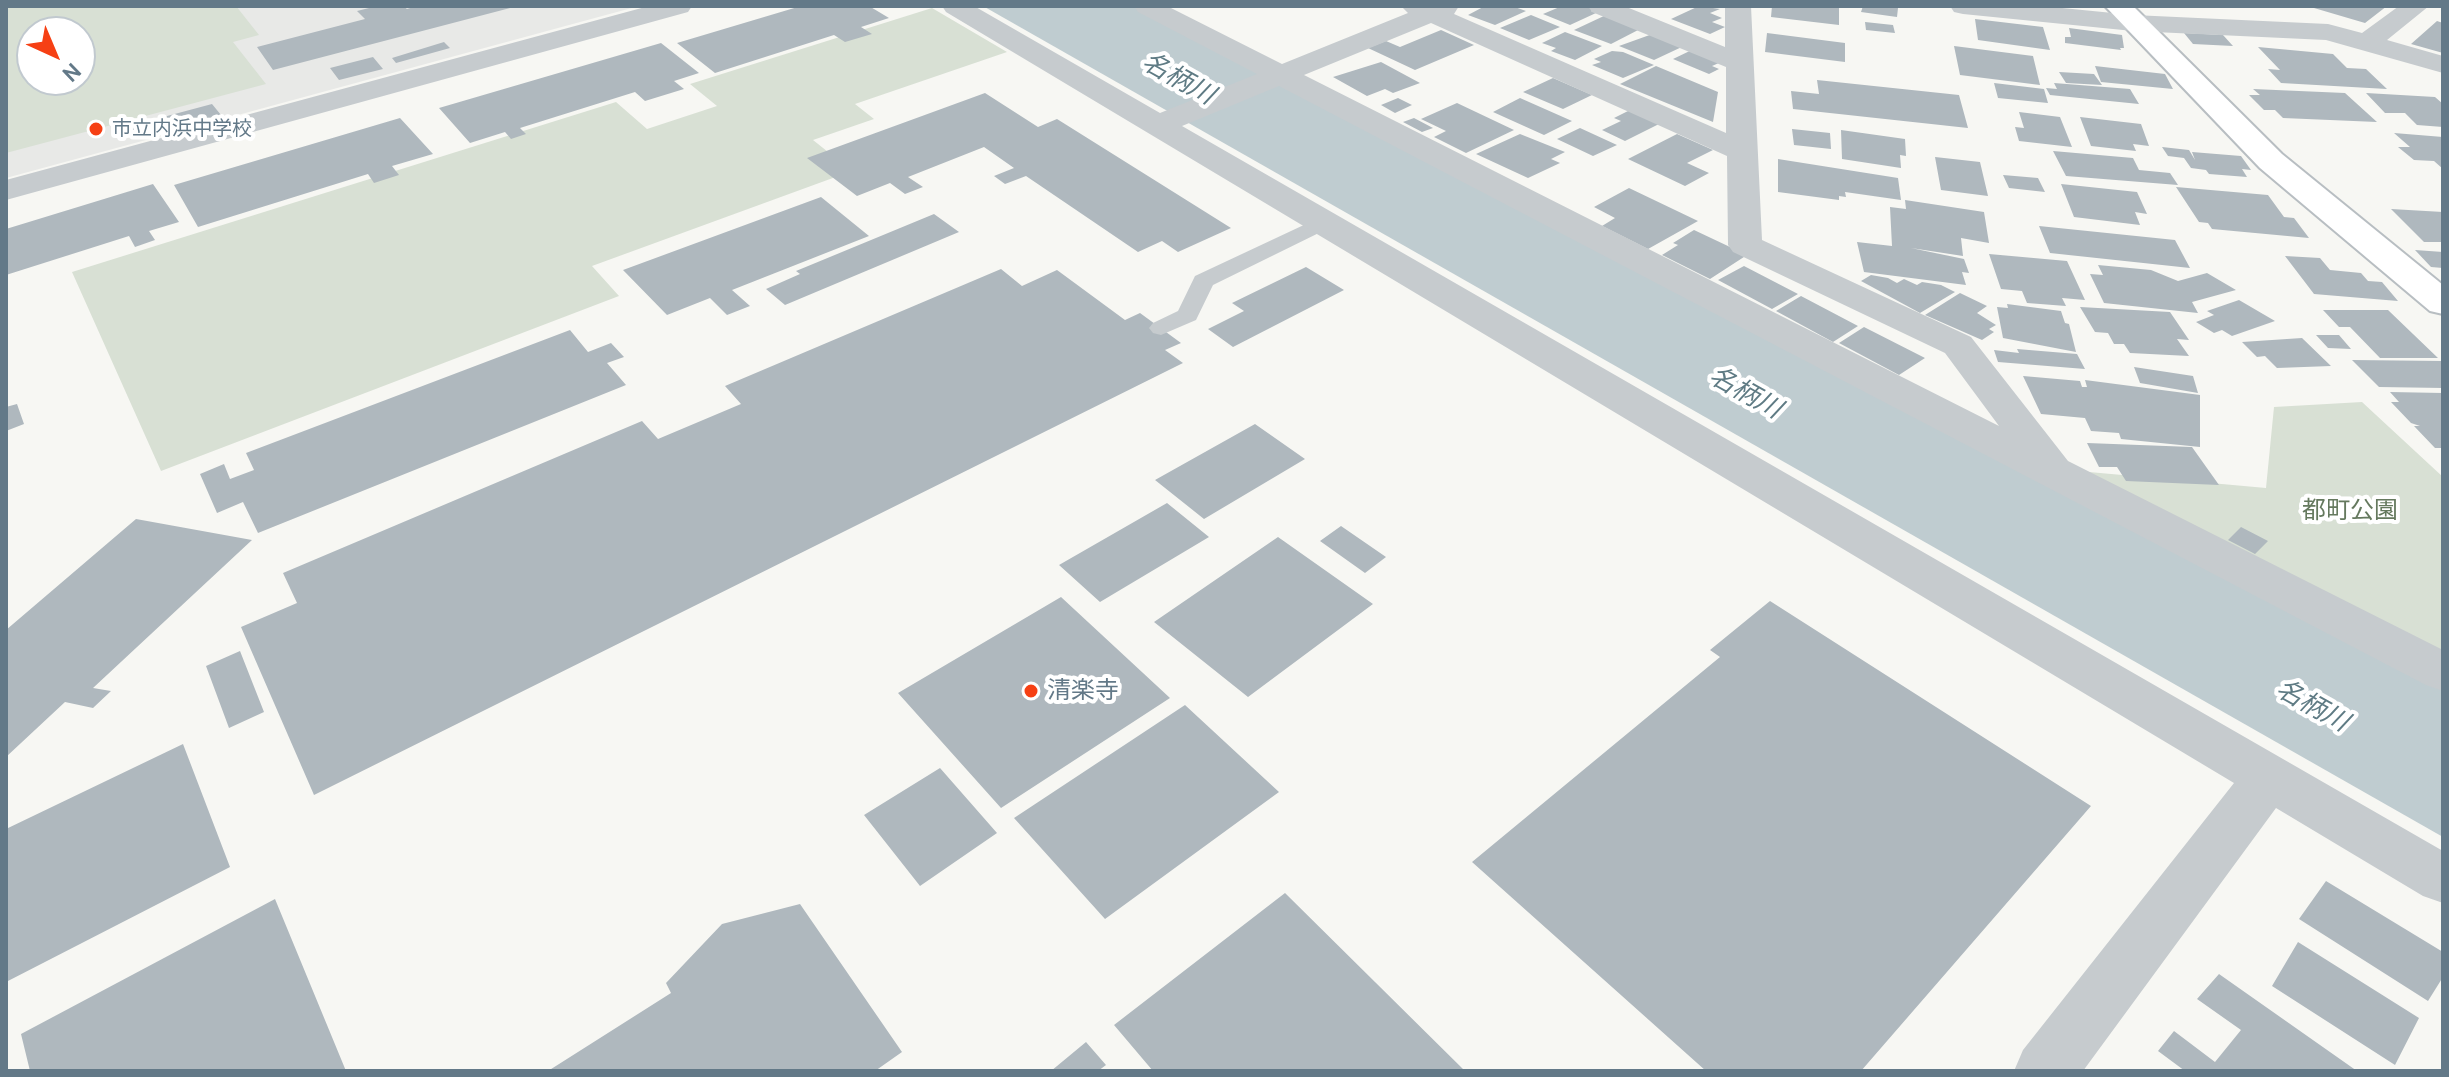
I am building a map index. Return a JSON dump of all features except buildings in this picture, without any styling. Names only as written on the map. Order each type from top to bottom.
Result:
[{"type":"street","points":[[6,190],[679,6]]},
{"type":"street","points":[[955,6],[2443,879]]},
{"type":"street","points":[[1147,6],[2443,672]]},
{"type":"street","points":[[1601,6],[1739,62]]},
{"type":"street","points":[[1738,6],[1745,245],[1958,345],[2058,476]]},
{"type":"street","points":[[1963,6],[2126,14],[2328,32],[2443,65]]},
{"type":"street","points":[[2366,43],[2416,6]]},
{"type":"street","points":[[1157,125],[1431,8],[1741,151]]},
{"type":"street","points":[[2126,14],[2271,161],[2443,303]]},
{"type":"street","points":[[2045,1071],[2270,776]]},
{"type":"lane","points":[[1161,328],[1188,315],[1203,281],[1323,222]]},
{"type":"shaded area","name":"市立内浜中学校","points":[[6,6],[639,6],[6,178]]},
{"type":"green space","points":[[6,6],[236,6],[259,35],[233,42],[266,84],[6,153]]},
{"type":"green space","points":[[932,8],[1007,52],[855,104],[874,119],[813,140],[852,171],[592,266],[619,296],[161,471],[72,272],[616,102],[647,129],[717,106],[690,84]]},
{"type":"green space","name":"都町公園","points":[[2362,402],[2443,477],[2443,652],[2067,470],[2266,488],[2274,407]]},
{"type":"water","name":"名柄川","points":[[983,6],[1134,6],[2443,683],[2443,837]]},
{"type":"place","name":"市立内浜中学校","points":[[96,129]]},
{"type":"place","name":"清楽寺","points":[[1031,691]]}]
